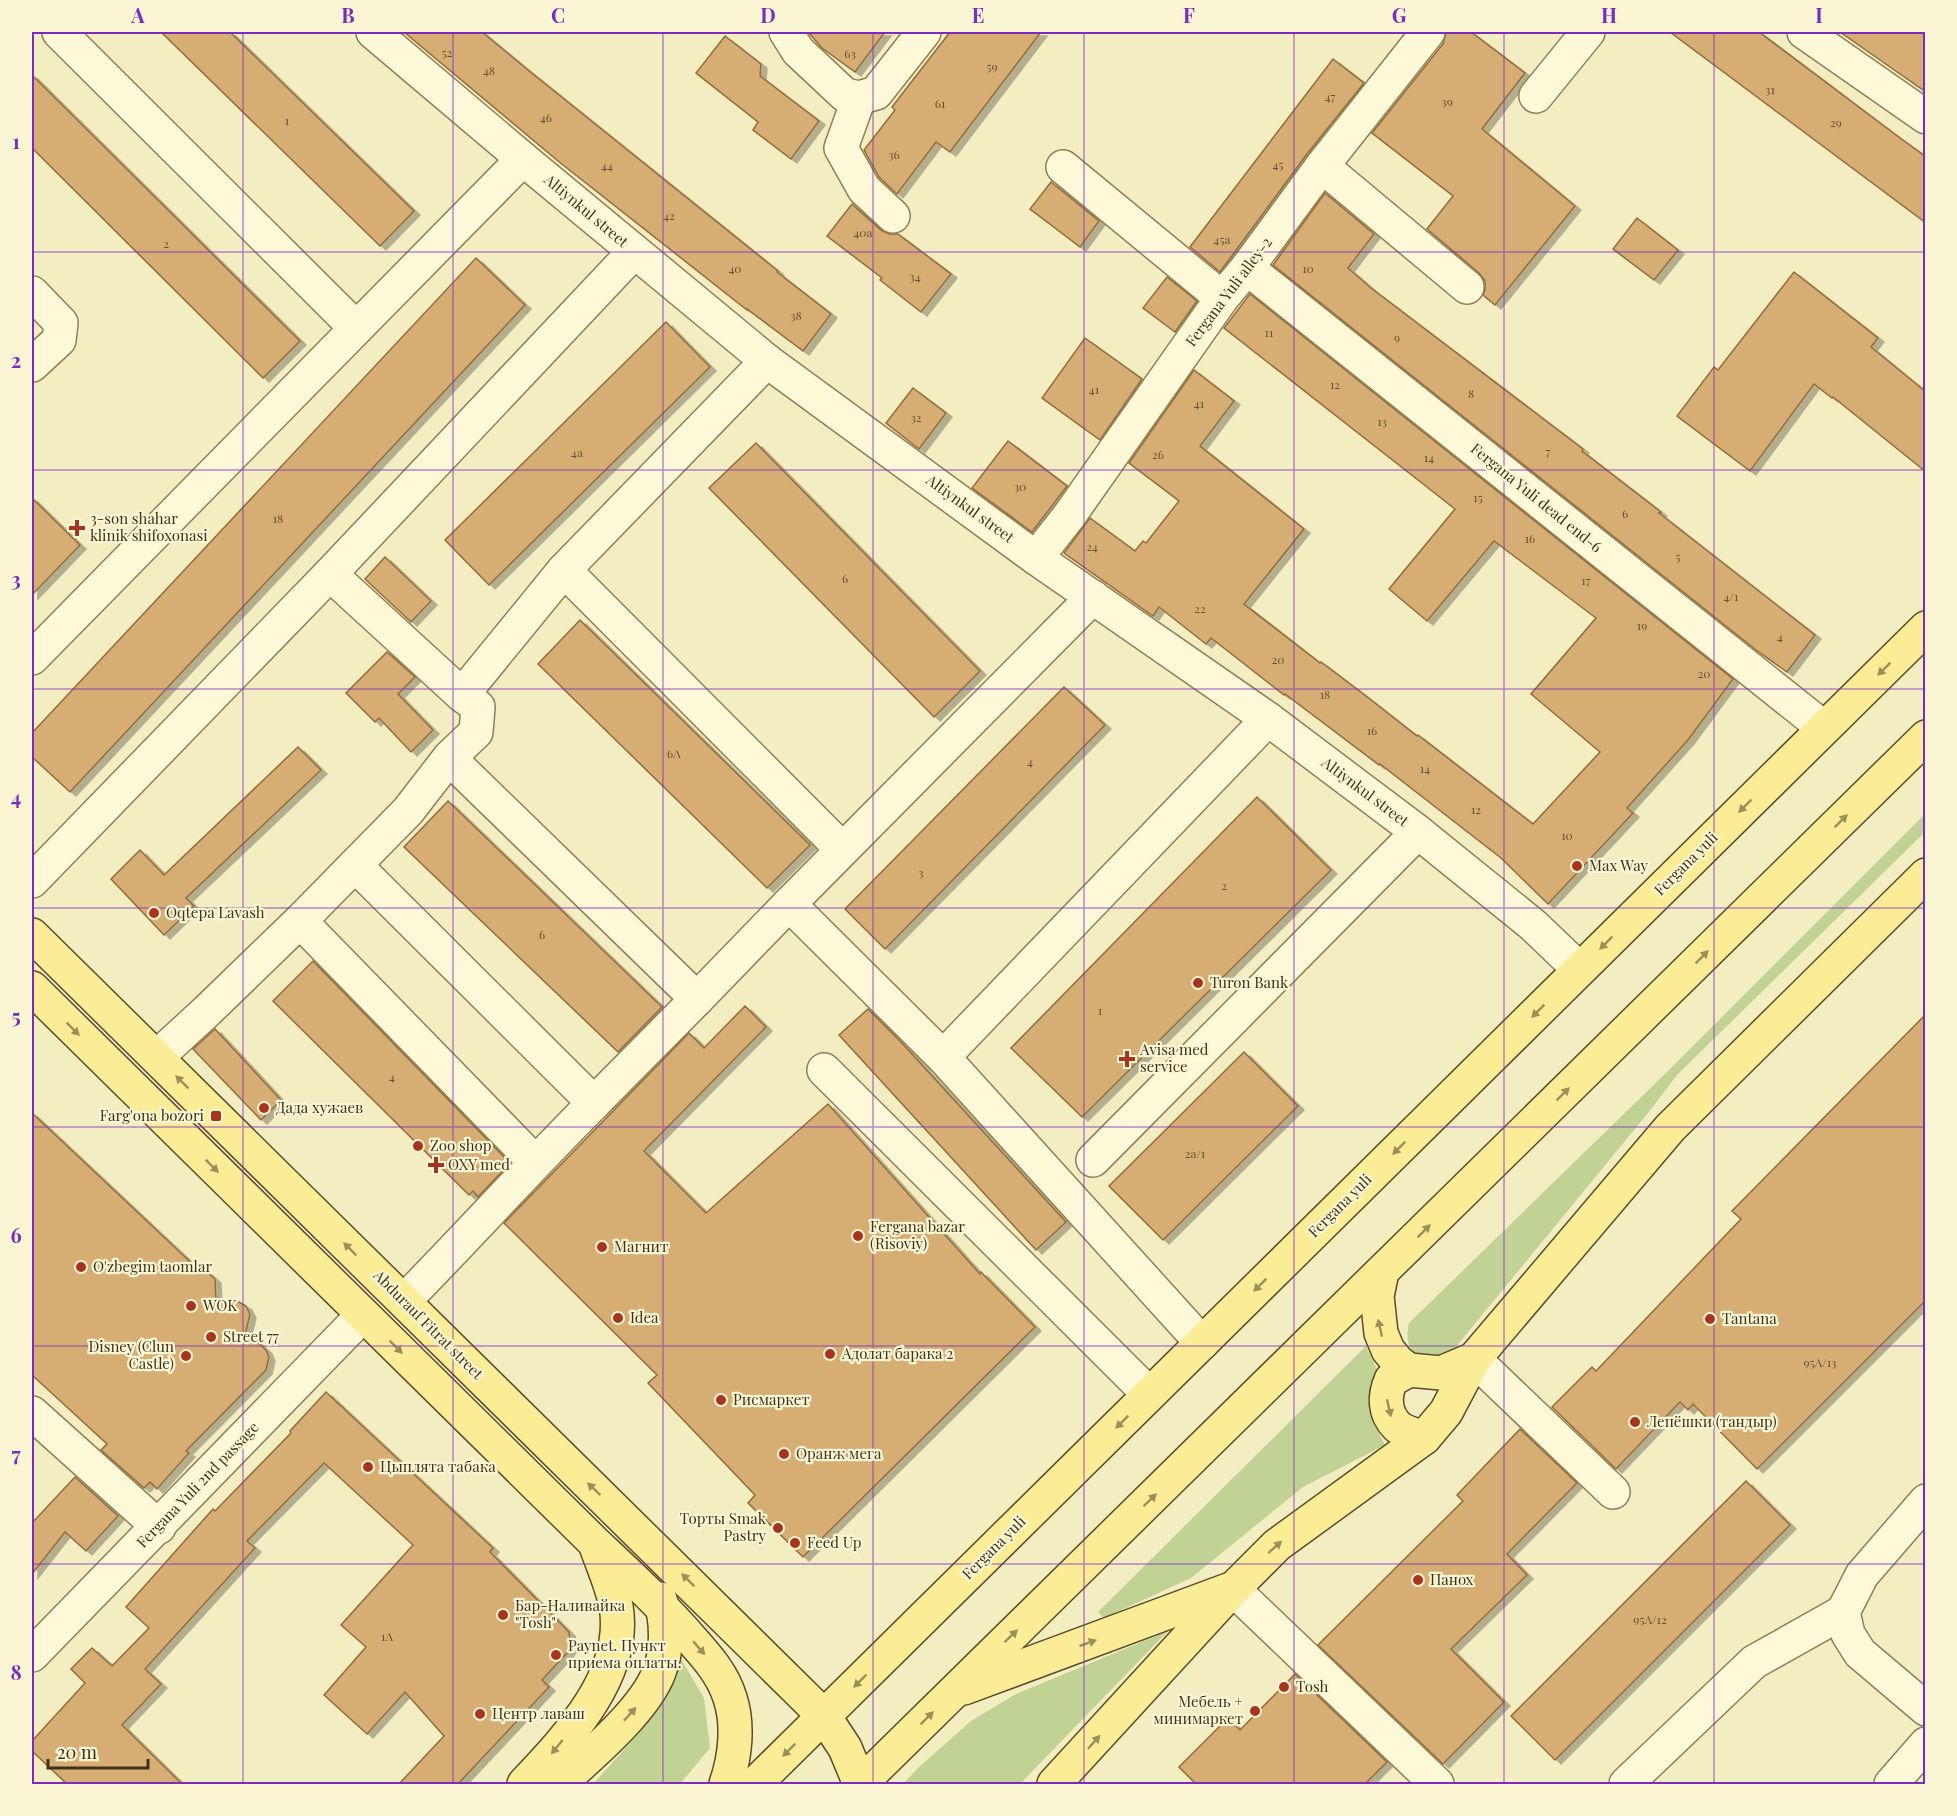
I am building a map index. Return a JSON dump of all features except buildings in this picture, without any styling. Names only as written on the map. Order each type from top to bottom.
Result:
[{"type":"main road","name":"Fergana yuli","points":[[754,1785],[1926,627]]},
{"type":"main road","points":[[860,1784],[1926,738]]},
{"type":"main road","points":[[1054,1785],[1233,1588],[1276,1545],[1424,1438],[1446,1412],[1474,1359],[1670,1128],[1926,875]]},
{"type":"main road","name":"Abdurauf Fitrat street","points":[[32,935],[824,1716],[845,1748],[860,1784]]},
{"type":"main road","points":[[32,988],[594,1542],[661,1604],[715,1667],[731,1699],[734,1749],[726,1785]]},
{"type":"main road","points":[[1382,1272],[1377,1296],[1381,1333],[1388,1350],[1409,1370]]},
{"type":"main road","points":[[363,1315],[396,1294]]},
{"type":"main road","points":[[1424,1438],[1398,1428],[1390,1416],[1386,1405],[1391,1380],[1409,1370],[1441,1373],[1474,1359]]},
{"type":"main road","points":[[559,1785],[633,1712],[659,1674],[664,1656],[665,1637],[661,1604],[636,1529]]},
{"type":"main road","points":[[524,1785],[598,1693],[610,1670],[615,1653],[618,1630],[616,1607],[610,1582],[594,1542]]},
{"type":"main road","points":[[954,1692],[1233,1588]]},
{"type":"street","points":[[59,32],[355,327]]},
{"type":"street","name":"Altiynkul street","points":[[373,32],[767,361],[1036,558],[1268,719],[1418,832],[1533,925],[1579,969]]},
{"type":"street","points":[[786,32],[798,51],[845,95],[859,98],[876,93],[924,32]]},
{"type":"street","name":"Fergana Yuli alley-2","points":[[1036,558],[1069,516],[1222,298],[1428,32]]},
{"type":"street","points":[[1536,96],[1588,32]]},
{"type":"street","points":[[1804,32],[1926,117]]},
{"type":"street","points":[[859,98],[842,148],[864,189],[893,216]]},
{"type":"street","points":[[32,658],[355,327],[523,159]]},
{"type":"street","points":[[1063,166],[1222,298]]},
{"type":"street","points":[[1322,166],[1467,287]]},
{"type":"street","points":[[32,881],[330,573],[634,252]]},
{"type":"street","name":"Fergana Yuli dead end-6","points":[[1247,268],[1824,728]]},
{"type":"street","points":[[32,293],[61,323],[59,340],[32,365]]},
{"type":"street","points":[[462,695],[564,570],[767,361]]},
{"type":"street","points":[[564,570],[842,849]]},
{"type":"street","points":[[156,1058],[300,921],[355,865],[408,811],[449,758],[476,732],[478,707],[462,695],[330,573]]},
{"type":"street","points":[[396,1294],[448,1257],[535,1161],[1093,597]]},
{"type":"street","points":[[943,1057],[1268,719]]},
{"type":"street","points":[[449,758],[697,999]]},
{"type":"street","points":[[1093,1160],[1418,832]]},
{"type":"street","points":[[355,865],[594,1103]]},
{"type":"street","points":[[789,904],[943,1057],[1202,1343]]},
{"type":"street","points":[[300,921],[535,1161]]},
{"type":"street","points":[[824,1070],[1149,1394]]},
{"type":"street","name":"Fergana Yuli 2nd passage","points":[[32,1655],[363,1315]]},
{"type":"street","points":[[1474,1359],[1613,1492]]},
{"type":"street","points":[[32,1413],[159,1527]]},
{"type":"street","points":[[1626,1785],[1754,1662],[1843,1612],[1862,1575],[1924,1504]]},
{"type":"street","points":[[1233,1588],[1437,1785]]},
{"type":"street","points":[[1843,1612],[1848,1634],[1860,1653],[1926,1709]]},
{"type":"street","points":[[1891,1785],[1926,1744]]},
{"type":"green space","points":[[1925,814],[1925,832],[1677,1075],[1446,1359],[1428,1357],[1415,1352],[1408,1342],[1409,1323],[1668,1071]]},
{"type":"green space","points":[[1366,1346],[1382,1380],[1372,1412],[1373,1421],[1385,1445],[1303,1487],[1191,1578],[1104,1618],[1098,1612]]},
{"type":"green space","points":[[1168,1631],[1020,1784],[903,1784],[971,1721],[1016,1694]]},
{"type":"green space","points":[[681,1659],[704,1698],[710,1748],[680,1784],[593,1784],[640,1732]]},
{"type":"place","name":"3-son shahar klinik shifoxonasi","points":[[77,528]]},
{"type":"place","name":"Max Way","points":[[1577,866]]},
{"type":"place","name":"Oqtepa Lavash","points":[[154,913]]},
{"type":"place","name":"Turon Bank","points":[[1198,983]]},
{"type":"place","name":"Avisa med service","points":[[1127,1059]]},
{"type":"place","name":"Дада хужаев","points":[[264,1108]]},
{"type":"place","name":"Farg'ona bozori","points":[[216,1116]]},
{"type":"place","name":"Zoo shop","points":[[418,1146]]},
{"type":"place","name":"OXY med","points":[[436,1165]]},
{"type":"place","name":"Fergana bazar (Risoviy)","points":[[858,1236]]},
{"type":"place","name":"Магнит","points":[[602,1247]]},
{"type":"place","name":"O'zbegim taomlar","points":[[81,1267]]},
{"type":"place","name":"WOK","points":[[191,1306]]},
{"type":"place","name":"Idea","points":[[618,1318]]},
{"type":"place","name":"Tantana","points":[[1710,1319]]},
{"type":"place","name":"Street 77","points":[[211,1337]]},
{"type":"place","name":"Адолат барака 2","points":[[830,1354]]},
{"type":"place","name":"Disney (Clun Castle)","points":[[186,1356]]},
{"type":"place","name":"Рисмаркет","points":[[721,1400]]},
{"type":"place","name":"Лепёшки (тандыр)","points":[[1635,1422]]},
{"type":"place","name":"Оранж мега","points":[[784,1454]]},
{"type":"place","name":"Цыплята табака","points":[[368,1467]]},
{"type":"place","name":"Торты Smak Pastry","points":[[778,1528]]},
{"type":"place","name":"Feed Up","points":[[795,1543]]},
{"type":"place","name":"Панох","points":[[1418,1580]]},
{"type":"place","name":"Бар-Наливайка \"Tosh\"","points":[[503,1615]]},
{"type":"place","name":"Paynet. Пункт приема оплаты.","points":[[556,1655]]},
{"type":"place","name":"Tosh","points":[[1284,1687]]},
{"type":"place","name":"Мебель + минимаркет","points":[[1255,1711]]},
{"type":"place","name":"Центр лаваш","points":[[480,1714]]}]
